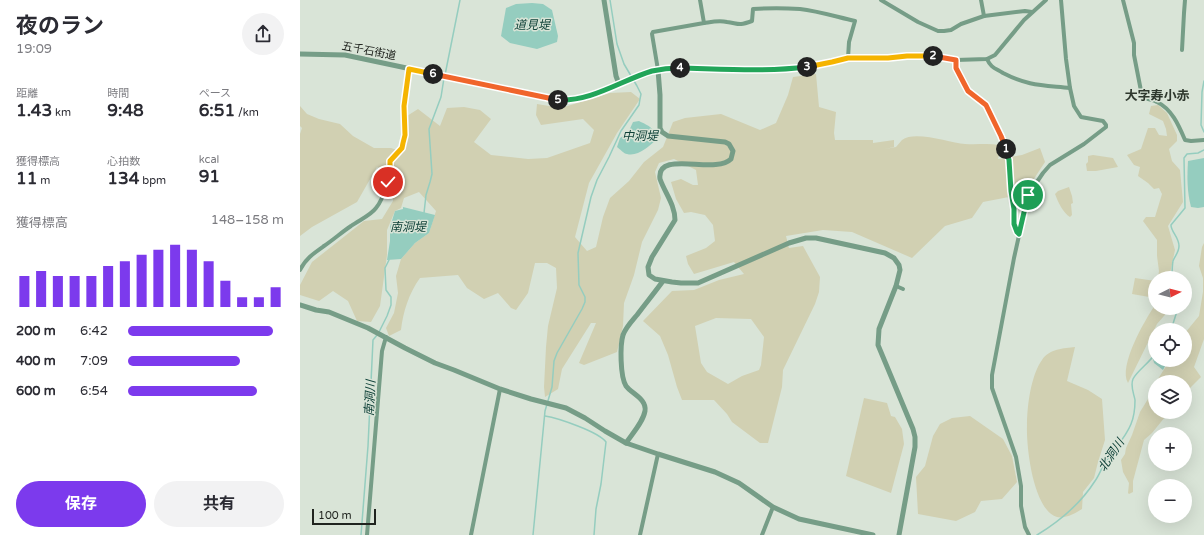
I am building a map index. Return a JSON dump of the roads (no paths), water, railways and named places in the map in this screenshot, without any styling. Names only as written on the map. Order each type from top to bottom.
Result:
[{"type":"street","points":[[604,0],[616,76],[619,84]]},
{"type":"street","points":[[700,0],[704,23]]},
{"type":"street","points":[[881,0],[918,22],[938,31],[952,30],[961,24],[984,16],[1025,11],[1032,12]]},
{"type":"street","points":[[981,0],[984,16]]},
{"type":"street","points":[[1046,0],[1024,20],[994,55],[987,59],[990,66],[1015,79],[1034,85],[1070,88]]},
{"type":"street","points":[[1028,535],[1021,506],[1021,486],[1016,457],[992,388],[992,375],[1028,195],[1050,165],[1084,144],[1106,127],[1104,120],[1084,119],[1074,106],[1070,88],[1061,0]]},
{"type":"street","points":[[1123,0],[1134,43],[1134,55],[1142,96],[1157,102],[1174,117],[1185,140],[1204,140]]},
{"type":"street","points":[[1182,50],[1185,0]]},
{"type":"street","points":[[848,58],[849,42],[855,21],[802,9],[753,9],[752,21],[740,25],[726,21],[716,21],[654,32],[652,34],[658,70],[660,95],[659,121],[662,132],[668,136],[725,142],[729,144],[733,151],[731,160],[728,163],[710,165],[671,164],[660,170],[660,179],[675,213],[675,220],[652,257],[648,267],[649,274],[655,279],[681,284],[698,283],[790,243],[806,238],[816,238],[890,255],[894,258],[899,265],[899,277],[879,329],[878,345],[915,437],[915,448],[899,535]]},
{"type":"street","name":"五千石街道","points":[[300,54],[345,55],[563,100],[579,98],[658,70],[675,68],[712,70],[787,69],[820,65],[848,58],[888,58],[928,55],[956,60],[987,59]]},
{"type":"street","points":[[956,60],[956,68],[968,91],[986,105],[1001,136],[1009,160],[1014,224],[1019,234]]},
{"type":"street","points":[[300,270],[309,256],[377,207],[388,182],[390,161],[402,148],[405,135],[404,106],[409,69]]},
{"type":"street","points":[[626,443],[643,418],[645,405],[623,380],[621,358],[622,340],[624,333],[630,324],[664,281]]},
{"type":"street","points":[[896,286],[903,289]]},
{"type":"street","points":[[300,304],[316,310],[329,312],[368,328],[435,363],[500,389],[566,408],[626,443],[715,472],[739,483],[773,507],[798,519],[873,535]]},
{"type":"street","points":[[367,535],[382,351],[386,337]]},
{"type":"street","points":[[471,535],[500,389]]},
{"type":"street","points":[[640,535],[658,454]]},
{"type":"street","points":[[762,535],[773,507]]},
{"type":"water","name":"道見堤","points":[[516,4],[543,4],[552,10],[558,36],[557,42],[537,49],[510,43],[501,36],[506,8]]},
{"type":"water","name":"中洞堤","points":[[639,121],[649,126],[653,130],[656,140],[647,148],[635,154],[626,154],[617,147],[620,138],[628,133],[633,122]]},
{"type":"water","points":[[1204,158],[1204,207],[1191,207],[1187,173],[1188,161]]},
{"type":"water","name":"南洞堤","points":[[403,207],[435,215],[429,233],[415,243],[401,259],[387,260],[390,241],[390,227],[395,211],[403,209]]},
{"type":"waterway","points":[[445,75],[460,0]]},
{"type":"waterway","points":[[533,535],[545,411],[552,387],[554,361],[585,302],[585,297],[579,285],[578,253],[591,197],[597,180],[621,131],[639,105],[641,94],[624,64],[617,44],[610,0]]},
{"type":"waterway","points":[[424,213],[426,195],[432,174],[429,129],[441,97],[444,78]]},
{"type":"waterway","name":"北洞川","points":[[1204,81],[1202,92],[1201,125],[1204,132]]},
{"type":"waterway","name":"北洞川","points":[[1172,271],[1173,261],[1178,252],[1179,243],[1171,225],[1185,208],[1184,158],[1187,154],[1198,153],[1204,150]]},
{"type":"waterway","name":"南洞川","points":[[379,332],[391,305],[391,297],[386,290],[385,268],[389,260]]},
{"type":"waterway","name":"北洞川","points":[[1173,323],[1176,315]]},
{"type":"waterway","name":"南洞川","points":[[361,535],[368,446],[373,340],[377,335]]},
{"type":"waterway","name":"北洞川","points":[[1037,535],[1062,518],[1077,504],[1097,478],[1105,462],[1129,429],[1135,409],[1135,400],[1132,390],[1133,379],[1148,362]]},
{"type":"waterway","points":[[545,416],[568,422],[587,430],[602,438],[606,442],[601,484],[596,509],[594,535]]},
{"type":"district","name":"大字寿小赤","points":[[1157,96]]}]
